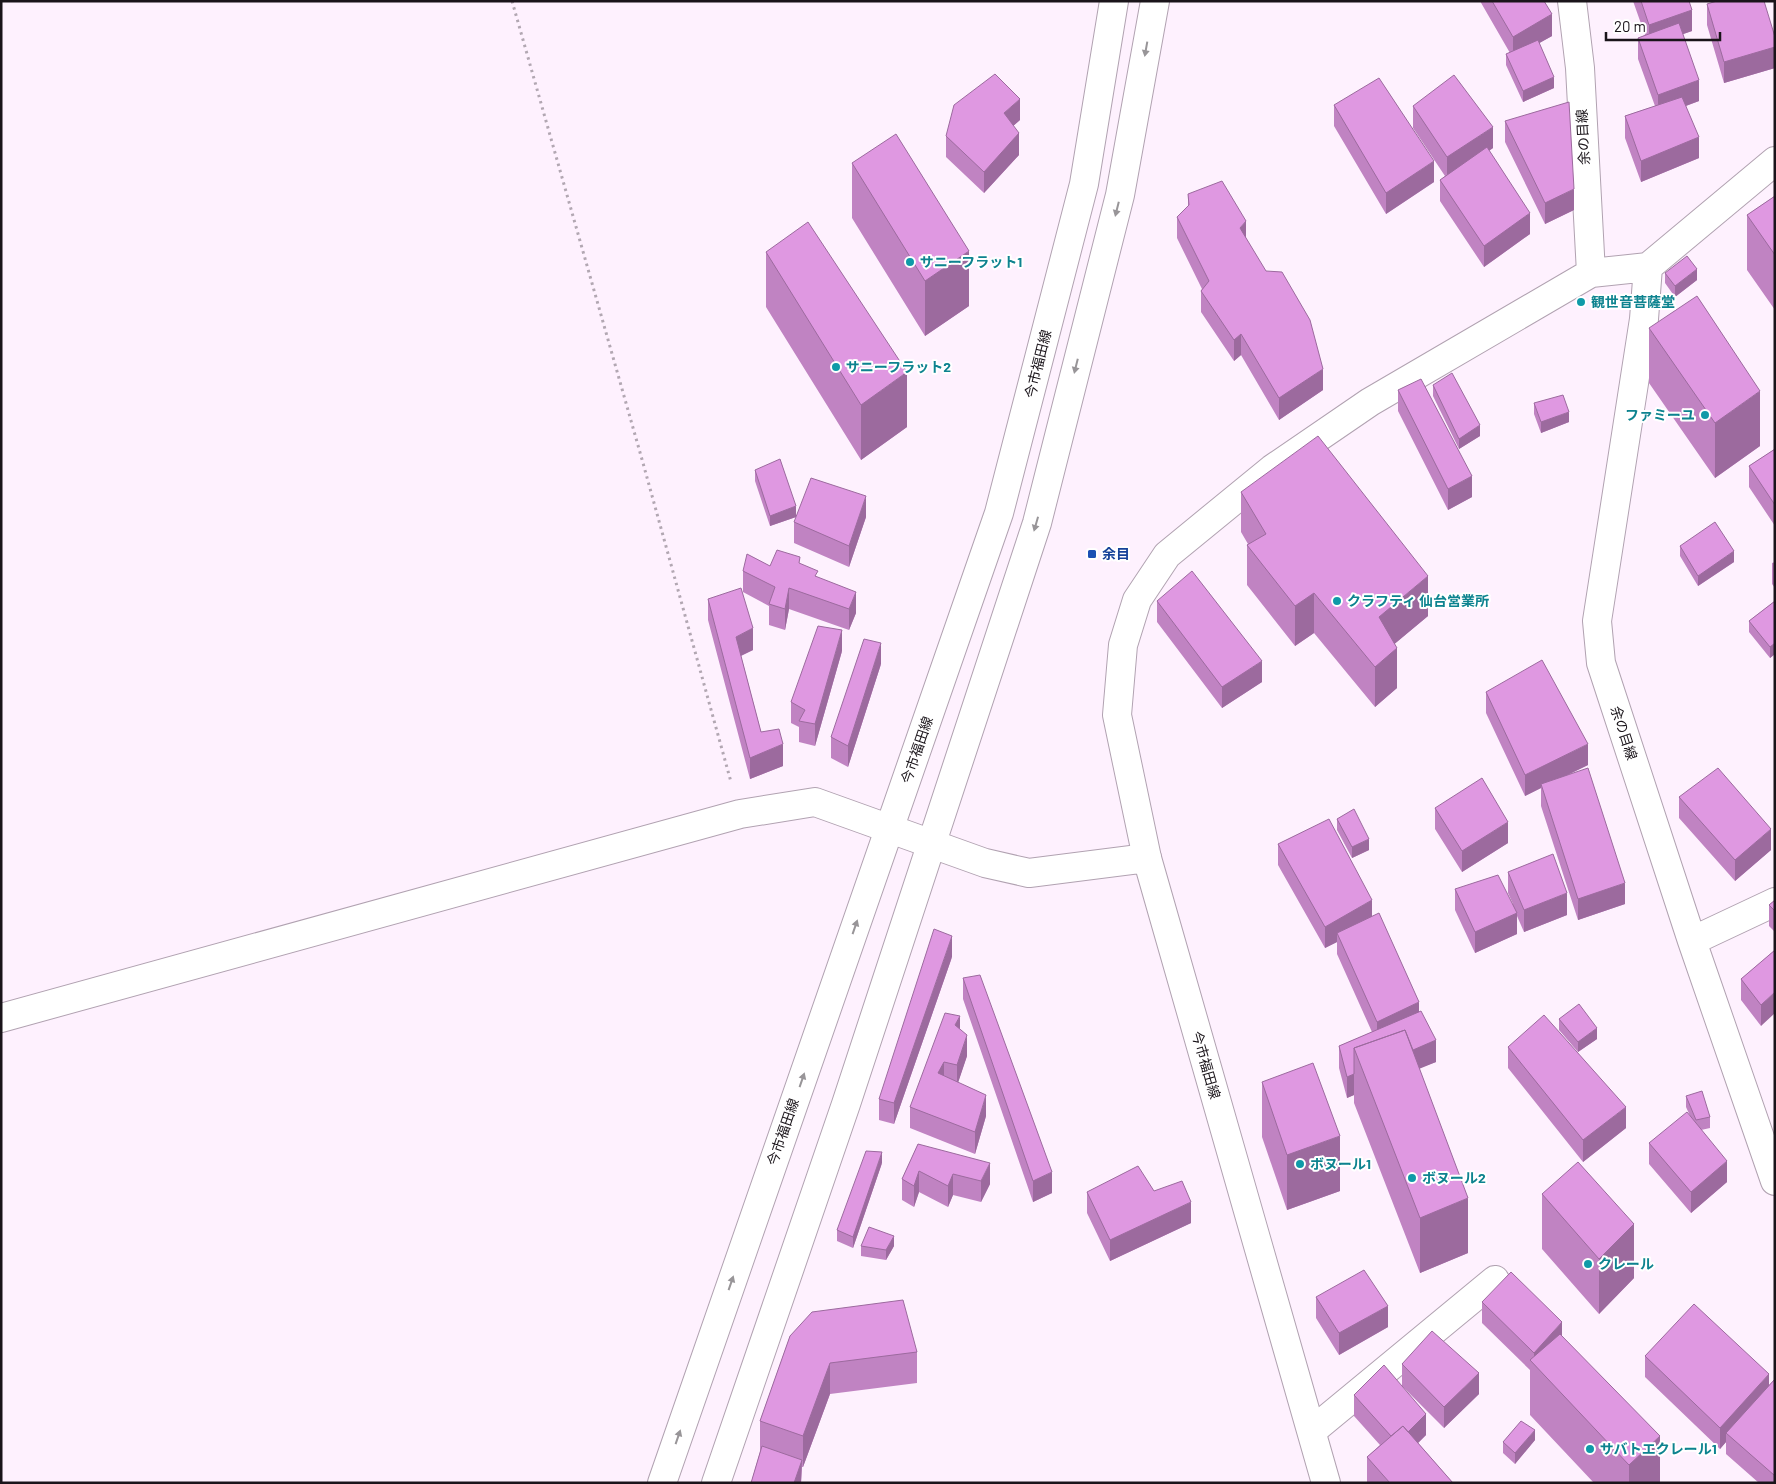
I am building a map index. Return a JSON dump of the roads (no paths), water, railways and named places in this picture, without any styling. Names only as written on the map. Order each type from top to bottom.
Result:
[{"type":"main road","name":"今市福田線","points":[[662,1483],[999,513],[1084,184],[1114,1]]},
{"type":"main road","points":[[716,1483],[843,1113],[1037,523],[1120,195],[1155,1]]},
{"type":"main road","name":"余の目線","points":[[1572,1],[1580,68],[1618,270],[1644,319],[1597,621],[1601,663],[1692,941],[1775,1182]]},
{"type":"main road","name":"今市福田線","points":[[1326,1483],[1146,858],[1117,716],[1123,645],[1136,600],[1167,555],[1272,470],[1370,402],[1618,270],[1775,161]]},
{"type":"main road","points":[[1,1018],[740,814],[815,802],[985,863],[1029,873],[1146,858]]},
{"type":"main road","points":[[1692,941],[1775,902]]},
{"type":"main road","points":[[1312,1432],[1495,1280]]},
{"type":"place","name":"サニーフラット1","points":[[910,262]]},
{"type":"place","name":"観世音菩薩堂","points":[[1581,302]]},
{"type":"place","name":"サニーフラット2","points":[[836,367]]},
{"type":"place","name":"ファミーユ","points":[[1705,415]]},
{"type":"place","name":"余目","points":[[1092,554]]},
{"type":"place","name":"クラフティ 仙台営業所","points":[[1337,601]]},
{"type":"place","name":"ボヌール1","points":[[1300,1164]]},
{"type":"place","name":"ボヌール2","points":[[1412,1178]]},
{"type":"place","name":"クレール","points":[[1588,1264]]},
{"type":"place","name":"サバトエクレール1","points":[[1590,1449]]}]
